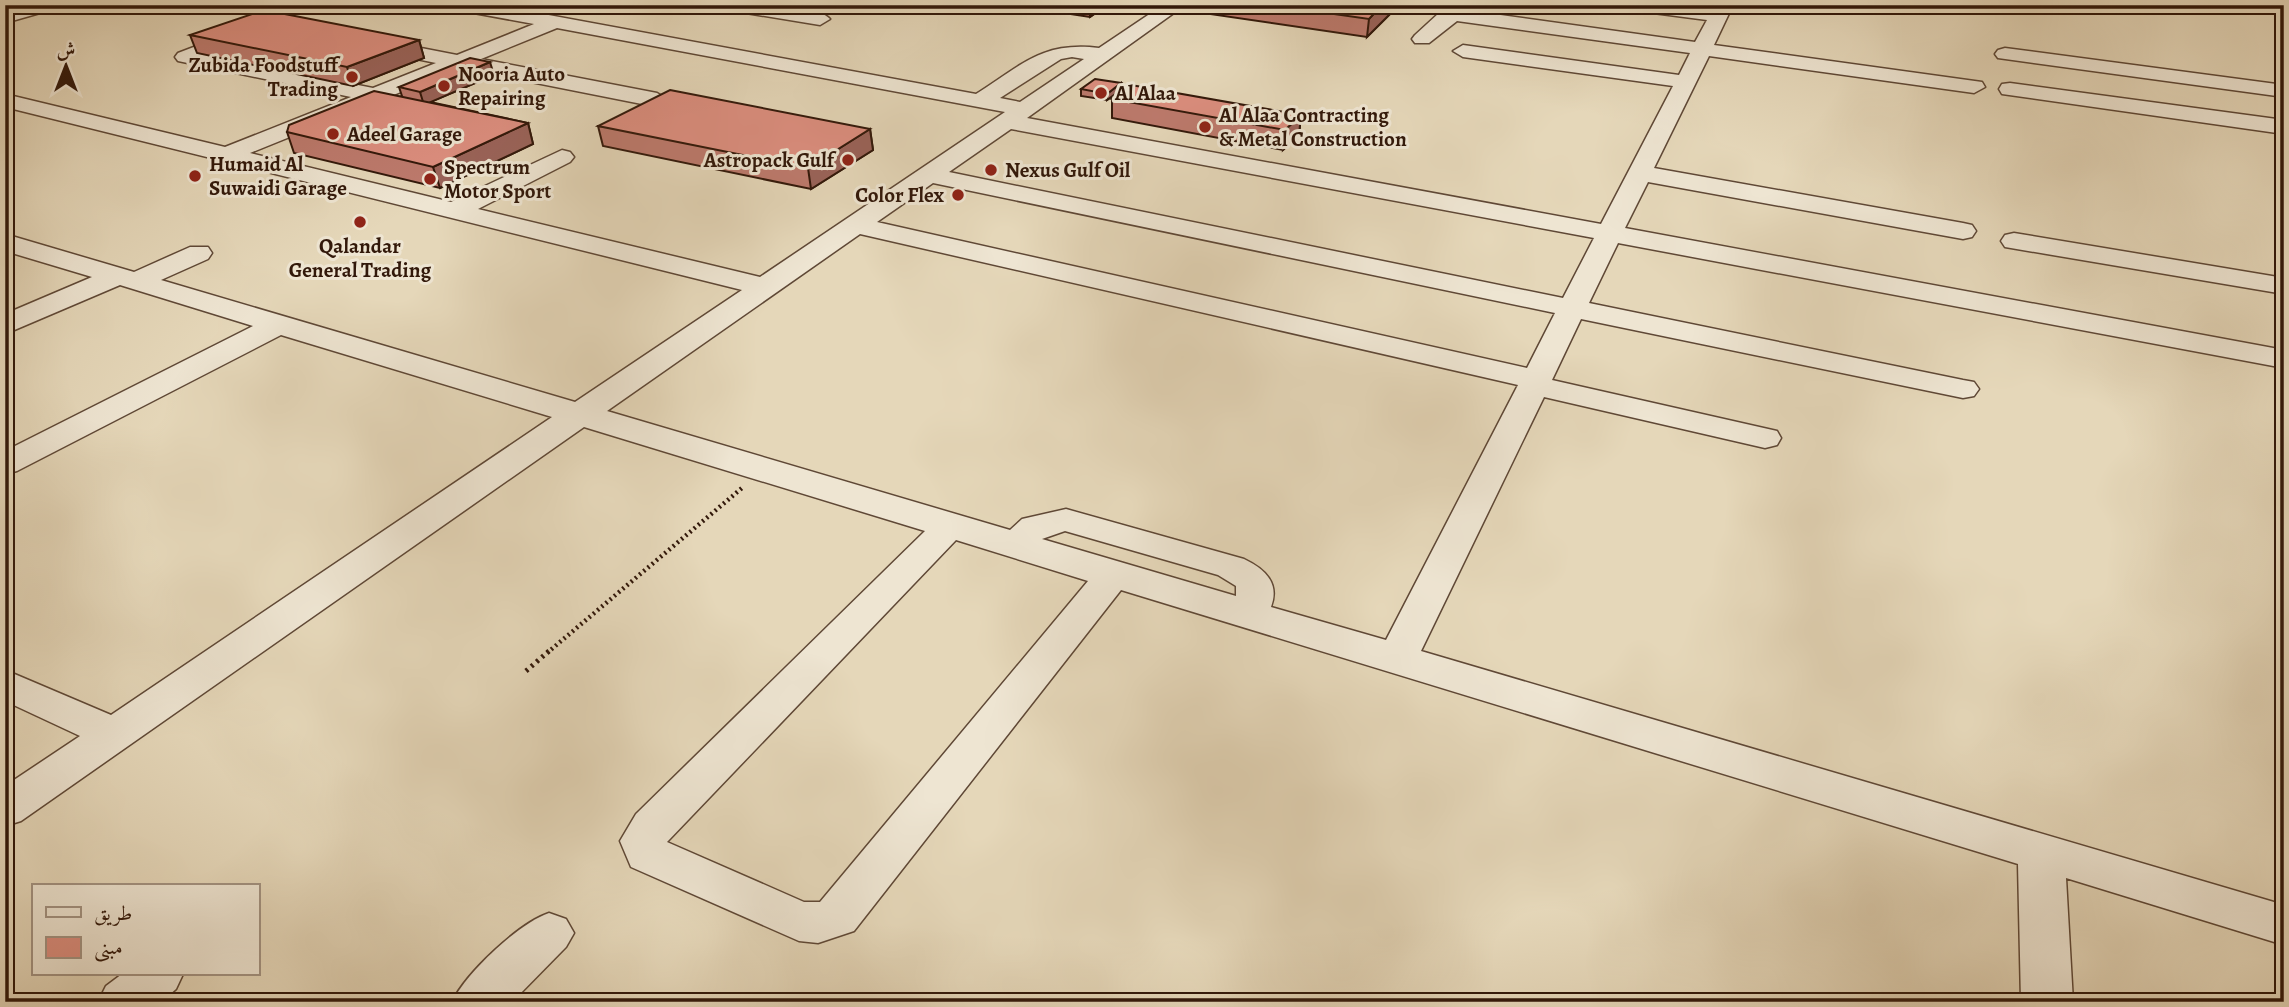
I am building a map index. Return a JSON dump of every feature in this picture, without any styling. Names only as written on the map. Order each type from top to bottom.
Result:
[{"type":"street","points":[[5,17],[47,5]]},
{"type":"street","points":[[463,5],[980,101],[1015,115],[1610,234],[2284,359]]},
{"type":"street","points":[[734,5],[820,19]]},
{"type":"street","points":[[5,809],[1176,5]]},
{"type":"street","points":[[1396,660],[1722,10],[1638,5]]},
{"type":"street","points":[[228,154],[587,9]]},
{"type":"street","points":[[1422,39],[1446,17],[1457,15],[1974,87]]},
{"type":"street","points":[[261,29],[190,52],[185,57],[375,95]]},
{"type":"street","points":[[351,40],[657,100]]},
{"type":"street","points":[[980,101],[1055,54],[1072,51],[1103,55]]},
{"type":"street","points":[[1463,51],[1686,82]]},
{"type":"street","points":[[2005,54],[2284,91]]},
{"type":"street","points":[[2010,89],[2284,127]]},
{"type":"street","points":[[5,100],[765,287]]},
{"type":"street","points":[[455,210],[562,157]]},
{"type":"street","points":[[1640,173],[1963,230]]},
{"type":"street","points":[[928,175],[1963,389]]},
{"type":"street","points":[[854,225],[1766,438]]},
{"type":"street","points":[[2014,241],[2284,286]]},
{"type":"street","points":[[5,242],[2284,925]]},
{"type":"street","points":[[5,325],[199,253]]},
{"type":"street","points":[[5,464],[279,324]]},
{"type":"street","points":[[1013,545],[1044,522],[1066,520],[1231,567],[1248,577],[1257,591],[1257,598],[1247,615]]},
{"type":"street","points":[[950,526],[652,826],[643,841],[647,854],[799,921],[818,923],[837,916],[1113,575]]},
{"type":"street","points":[[5,684],[115,734]]},
{"type":"street","points":[[2041,853],[2046,1002]]},
{"type":"street","points":[[478,1002],[549,933]]},
{"type":"street","points":[[124,1002],[156,976]]},
{"type":"path","points":[[526,671],[764,470]]},
{"type":"building","points":[[1270,5],[1382,5],[1369,19]]},
{"type":"building","points":[[264,10],[419,40],[347,67],[190,35]]},
{"type":"building","points":[[470,58],[490,62],[420,92],[399,87]]},
{"type":"building","points":[[1095,79],[1121,83],[1107,94],[1081,89]]},
{"type":"building","points":[[1131,85],[1301,115],[1285,130],[1112,99]]},
{"type":"building","points":[[670,90],[870,129],[808,168],[598,126]]},
{"type":"building","points":[[374,91],[528,123],[433,167],[287,132],[289,125]]},
{"type":"building","points":[[492,994],[507,1002],[484,1002]]},
{"type":"place","name":"Zubida Foodstuff Trading","points":[[352,77]]},
{"type":"place","name":"Nooria Auto Repairing","points":[[444,86]]},
{"type":"place","name":"Al Alaa","points":[[1101,93]]},
{"type":"place","name":"Al Alaa Contracting & Metal Construction","points":[[1205,127]]},
{"type":"place","name":"Adeel Garage","points":[[333,134]]},
{"type":"place","name":"Astropack Gulf","points":[[848,160]]},
{"type":"place","name":"Nexus Gulf Oil","points":[[991,170]]},
{"type":"place","name":"Humaid Al Suwaidi Garage","points":[[195,176]]},
{"type":"place","name":"Spectrum Motor Sport","points":[[430,179]]},
{"type":"place","name":"Color Flex","points":[[958,195]]},
{"type":"place","name":"Qalandar General Trading","points":[[360,222]]}]
